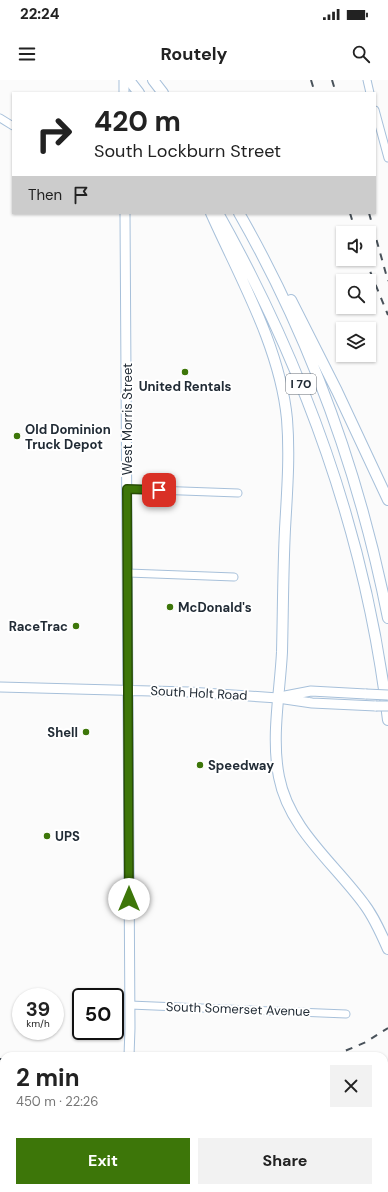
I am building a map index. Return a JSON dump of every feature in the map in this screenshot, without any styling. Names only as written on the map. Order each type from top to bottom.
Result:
[{"type":"highway","points":[[129,80],[138,92]]},
{"type":"highway","points":[[153,80],[162,92]]},
{"type":"highway","points":[[211,214],[268,342],[278,372],[285,401],[288,428],[288,454],[282,607],[282,651],[276,744],[280,784],[287,802],[302,830],[364,904],[388,948]]},
{"type":"highway","name":"I 70","points":[[219,214],[252,276],[285,346],[309,403],[332,468],[352,536],[368,600],[380,660],[388,720]]},
{"type":"highway","name":"I 70","points":[[240,214],[302,338],[336,425],[361,502],[388,618]]},
{"type":"highway","points":[[258,249],[289,296],[308,331],[388,500]]},
{"type":"main road","points":[[124,80],[124,92]]},
{"type":"main road","name":"West Morris Street","points":[[125,214],[128,573],[129,1052]]},
{"type":"main road","name":"South Holt Road","points":[[0,687],[189,692],[278,698],[312,703],[388,706]]},
{"type":"main road","name":"South Holt Road","points":[[278,698],[311,692],[388,695]]},
{"type":"street","points":[[367,80],[370,92]]},
{"type":"street","points":[[376,114],[388,158]]},
{"type":"street","points":[[0,118],[12,125]]},
{"type":"street","points":[[127,489],[238,493]]},
{"type":"street","points":[[128,573],[234,578]]},
{"type":"street","name":"South Somerset Avenue","points":[[130,1005],[346,1014]]},
{"type":"railway","points":[[311,80],[315,92]]},
{"type":"railway","points":[[332,80],[336,92]]},
{"type":"railway","points":[[350,214],[354,226]]},
{"type":"railway","points":[[369,214],[388,281]]},
{"type":"railway","points":[[368,266],[388,315]]},
{"type":"railway","points":[[342,1052],[366,1042],[388,1028]]},
{"type":"place","name":"United Rentals","points":[[185,372]]},
{"type":"place","name":"Old Dominion Truck Depot","points":[[17,436]]},
{"type":"place","name":"McDonald's","points":[[170,607]]},
{"type":"place","name":"RaceTrac","points":[[76,626]]},
{"type":"place","name":"Shell","points":[[86,732]]},
{"type":"place","name":"Speedway","points":[[200,765]]},
{"type":"place","name":"UPS","points":[[47,836]]},
{"type":"route","points":[[129,899],[127,489],[159,490]]}]
